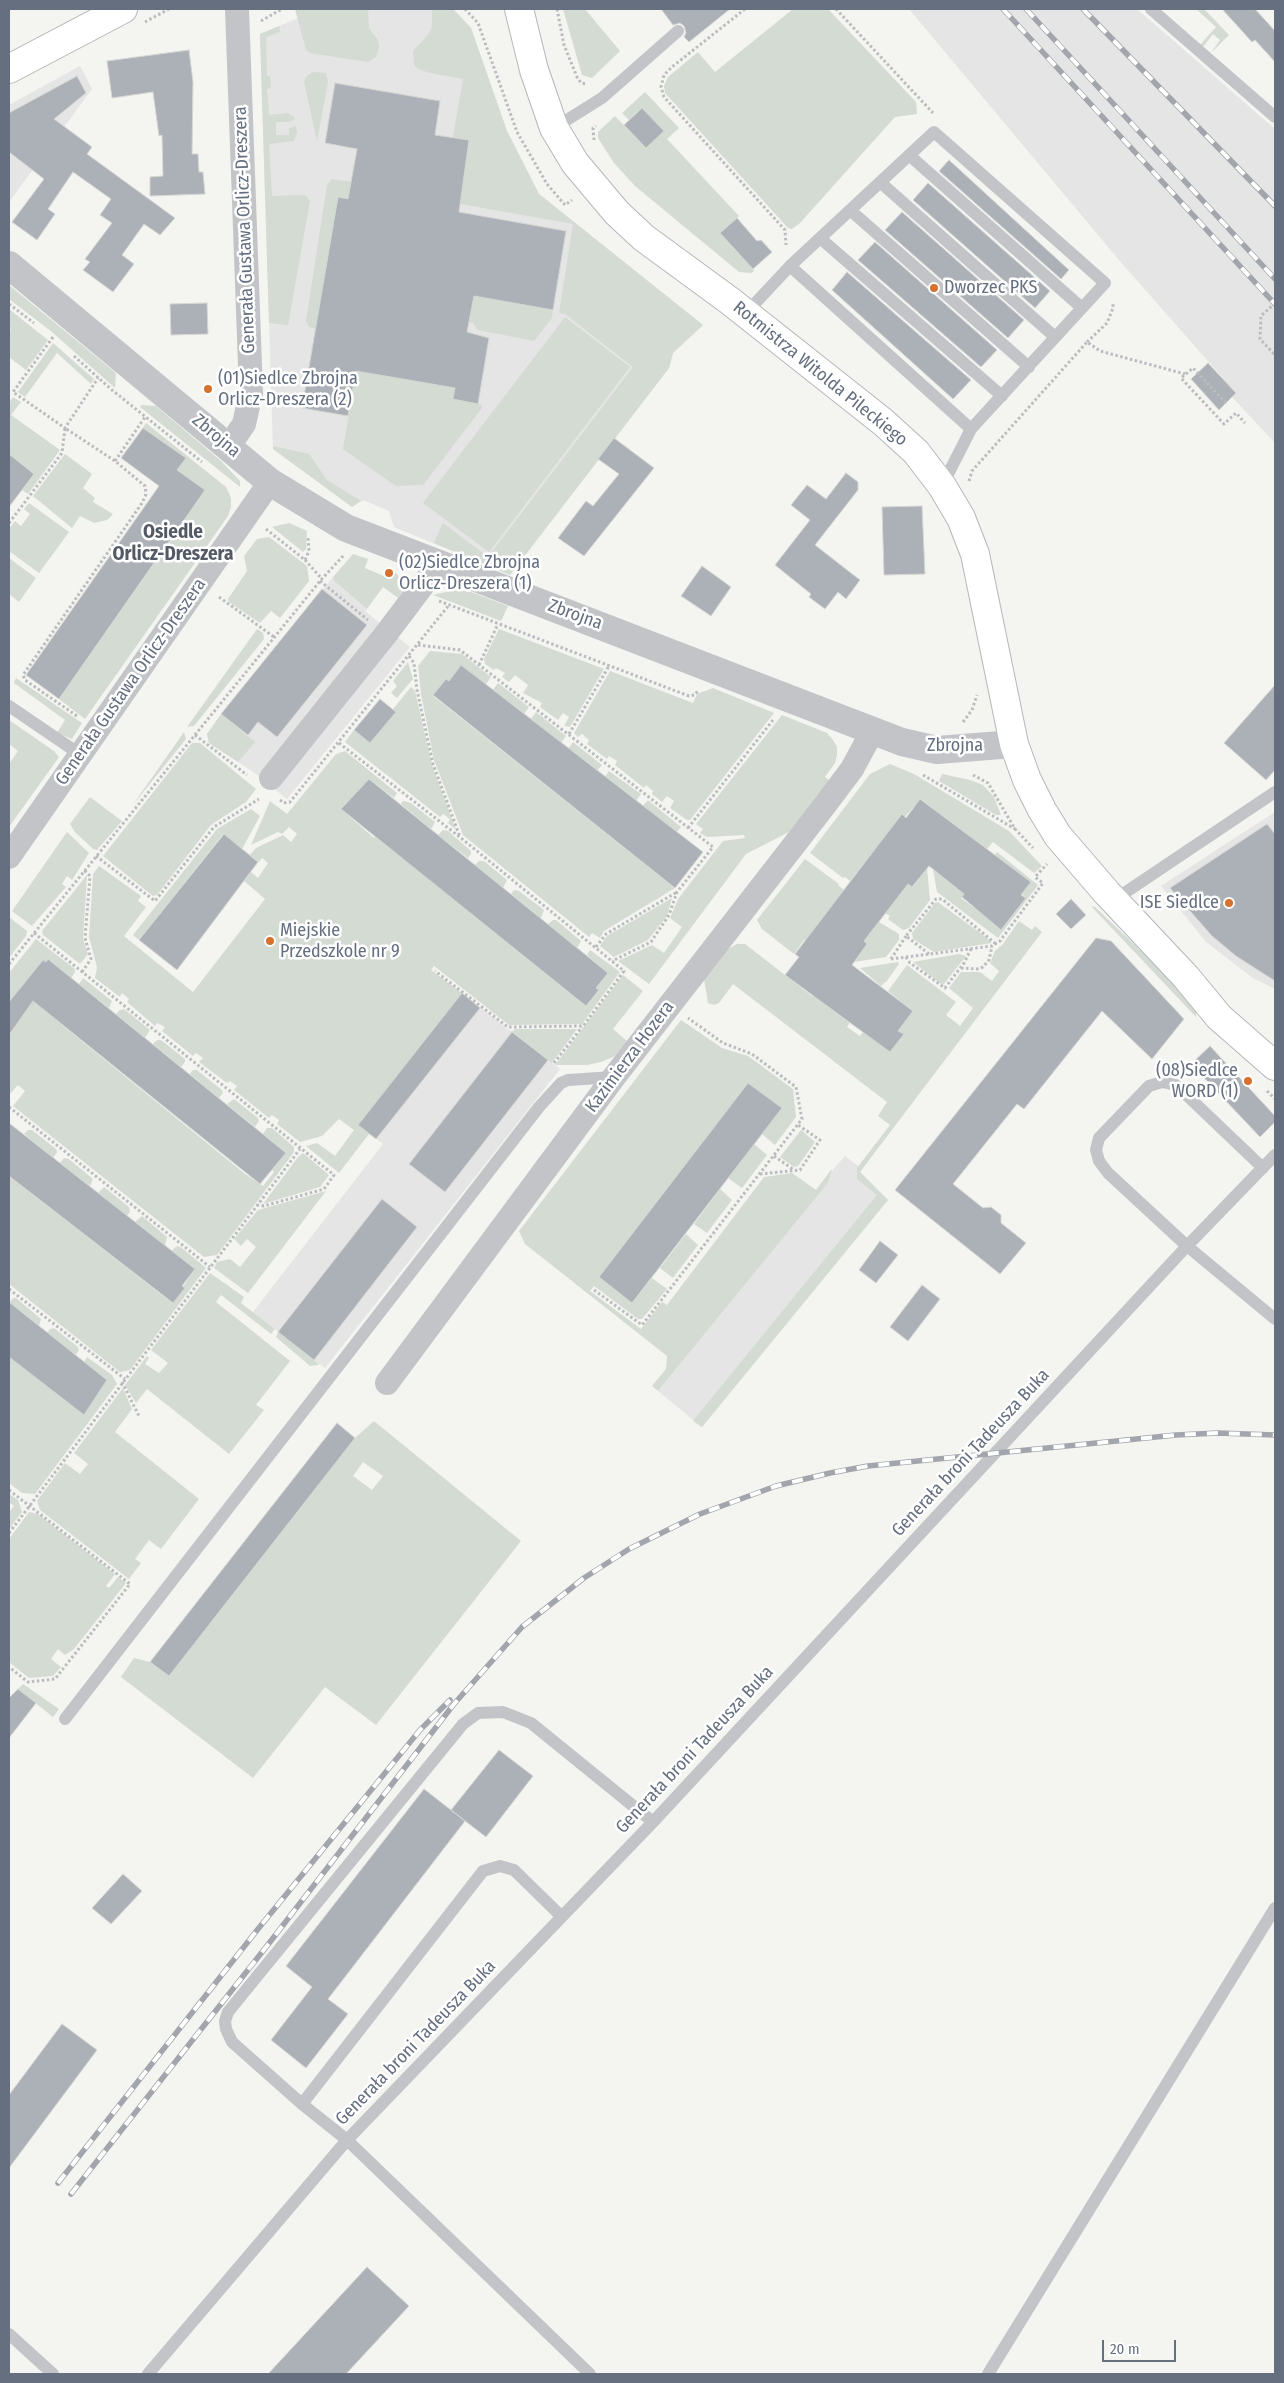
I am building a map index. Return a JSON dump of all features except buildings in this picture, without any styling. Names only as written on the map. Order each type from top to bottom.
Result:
[{"type":"main road","points":[[9,69],[123,9]]},
{"type":"main road","name":"Rotmistrza Witolda Pileckiego","points":[[519,9],[534,70],[554,128],[575,163],[617,213],[644,238],[746,313],[883,422],[916,452],[942,486],[961,518],[975,554],[1014,744],[1027,780],[1058,836],[1220,1017],[1275,1066]]},
{"type":"main road","name":"Rotmistrza Witolda Pileckiego","points":[[1186,977],[1275,1040]]},
{"type":"street","name":"Generała Gustawa Orlicz-Dreszera","points":[[229,446],[244,424],[251,393],[237,9]]},
{"type":"street","name":"Zbrojna","points":[[9,265],[270,482],[346,528],[902,742],[937,750],[1014,744]]},
{"type":"street","name":"Generała Gustawa Orlicz-Dreszera","points":[[9,857],[270,482]]},
{"type":"street","points":[[267,787],[438,565]]},
{"type":"street","name":"Kazimierza Hozera","points":[[387,1384],[614,1077],[825,805],[852,768],[872,732]]},
{"type":"lane","points":[[1150,9],[1275,117]]},
{"type":"lane","points":[[554,128],[602,98],[678,31]]},
{"type":"lane","points":[[746,313],[790,266],[934,132],[1105,283],[971,429],[942,486]]},
{"type":"lane","points":[[909,155],[1082,308]]},
{"type":"lane","points":[[880,182],[1056,337]]},
{"type":"lane","points":[[850,210],[1028,367]]},
{"type":"lane","points":[[820,238],[1002,396]]},
{"type":"lane","points":[[790,266],[971,429]]},
{"type":"lane","points":[[9,706],[80,755]]},
{"type":"lane","points":[[1114,900],[1275,792]]},
{"type":"lane","points":[[65,1719],[540,1107],[561,1083],[568,1080],[614,1077]]},
{"type":"lane","points":[[1263,1168],[1176,1085],[1162,1082],[1150,1086],[1105,1131],[1099,1138],[1096,1150],[1099,1161],[1186,1246],[1275,1319]]},
{"type":"lane","name":"Generała broni Tadeusza Buka","points":[[148,2374],[347,2140],[653,1822],[1186,1246],[1275,1155]]},
{"type":"lane","points":[[590,2374],[347,2140],[302,2104],[232,2042],[226,2029],[228,2012],[463,1724],[478,1713],[490,1711],[503,1712],[530,1723],[653,1822]]},
{"type":"lane","points":[[302,2104],[483,1871],[500,1866],[514,1870],[561,1916]]},
{"type":"lane","points":[[988,2374],[1275,1908]]},
{"type":"lane","points":[[9,2334],[53,2374]]},
{"type":"path","points":[[255,24],[282,9]]},
{"type":"path","points":[[465,9],[478,23],[517,132],[547,184],[565,205],[573,199]]},
{"type":"path","points":[[557,9],[564,45],[577,77]]},
{"type":"path","points":[[745,9],[672,67],[664,76],[661,87],[664,96],[785,230],[786,248]]},
{"type":"path","points":[[1275,303],[1261,316],[1260,338],[1275,355]]},
{"type":"path","points":[[9,304],[38,326]]},
{"type":"path","points":[[46,332],[60,343]]},
{"type":"path","points":[[53,337],[11,393],[115,462],[141,481],[146,490],[144,499],[22,675],[25,680],[78,717]]},
{"type":"path","points":[[969,490],[972,471],[1087,342],[1100,351],[1185,374]]},
{"type":"path","points":[[72,355],[145,417],[207,466]]},
{"type":"path","points":[[1226,403],[1193,368],[1181,378],[1224,424],[1236,413],[1244,423]]},
{"type":"path","points":[[9,524],[62,453],[65,428],[98,378]]},
{"type":"path","points":[[115,462],[145,417]]},
{"type":"path","points":[[305,560],[309,551],[308,526],[317,511]]},
{"type":"path","points":[[9,964],[322,578],[305,560],[262,526],[269,522]]},
{"type":"path","points":[[320,581],[370,622]]},
{"type":"path","points":[[200,584],[274,637]]},
{"type":"path","points":[[554,1063],[624,971],[461,838],[339,743],[449,605],[609,666],[569,734]]},
{"type":"path","points":[[479,664],[498,624]]},
{"type":"path","points":[[418,645],[460,650],[713,847],[678,892],[669,915],[651,942],[612,961]]},
{"type":"path","points":[[409,656],[414,662],[433,764],[461,838]]},
{"type":"path","points":[[958,726],[964,722],[972,710],[978,692]]},
{"type":"path","points":[[688,828],[775,717]]},
{"type":"path","points":[[922,775],[1015,829]]},
{"type":"path","points":[[96,856],[155,901],[214,827],[267,787]]},
{"type":"path","points":[[996,944],[942,899],[938,899],[932,901],[891,959],[996,944],[1043,883],[1035,877],[1047,864]]},
{"type":"path","points":[[82,972],[91,959],[86,938],[90,876],[84,870]]},
{"type":"path","points":[[596,948],[606,934],[678,892]]},
{"type":"path","points":[[34,933],[334,1175],[324,1188],[264,1206],[257,1205]]},
{"type":"path","points":[[906,936],[929,954]]},
{"type":"path","points":[[961,968],[977,970],[984,967],[990,960],[992,946]]},
{"type":"path","points":[[905,957],[910,963],[945,988],[961,968],[971,949]]},
{"type":"path","points":[[435,971],[508,1027],[583,1026]]},
{"type":"path","points":[[594,1290],[642,1325],[802,1119],[796,1087],[752,1054],[723,1043],[687,1017]]},
{"type":"path","points":[[9,1107],[210,1267]]},
{"type":"path","points":[[760,1174],[800,1170],[820,1140],[798,1125]]},
{"type":"path","points":[[9,1533],[300,1149]]},
{"type":"path","points":[[774,1156],[794,1170]]},
{"type":"path","points":[[9,1289],[123,1381],[140,1416]]},
{"type":"path","points":[[9,1490],[130,1584],[55,1679],[28,1682],[9,1667]]},
{"type":"shaded area","points":[[295,9],[368,9],[369,28],[378,40],[379,47],[376,57],[368,62],[310,53],[306,50]]},
{"type":"shaded area","points":[[314,9],[453,9],[471,28],[507,131],[539,194],[703,325],[673,353],[669,368],[510,575],[394,527],[389,511],[363,500],[352,507],[273,449],[260,34],[308,14]]},
{"type":"shaded area","points":[[432,9],[453,9],[471,28],[507,131],[539,194],[703,325],[673,353],[669,368],[510,575],[434,543],[443,523],[488,557],[633,367],[565,314],[559,313],[573,224],[416,196],[464,179],[469,140],[453,137],[463,79],[430,73],[418,69],[414,65],[413,51],[427,36],[432,27]]},
{"type":"shaded area","points":[[563,9],[585,9],[620,51],[592,78],[582,75]]},
{"type":"shaded area","points":[[793,9],[828,9],[916,102],[917,114],[895,117],[800,223],[792,229],[788,228],[665,93],[664,86],[668,77],[698,52],[715,72]]},
{"type":"shaded area","points":[[909,9],[1137,9],[1275,129],[1275,443],[1232,397],[1236,393],[1119,260]]},
{"type":"shaded area","points":[[1196,9],[1204,9],[1229,35],[1211,53],[1220,40],[1213,34],[1203,47],[1200,45],[1216,27]]},
{"type":"shaded area","points":[[279,26],[280,32],[266,37],[267,76],[270,76],[271,88],[267,89],[269,115],[287,113],[295,119],[289,122],[276,122],[276,135],[289,135],[289,128],[296,126],[297,132],[294,141],[269,144],[272,196],[305,195],[310,201],[288,325],[269,323],[260,34]]},
{"type":"shaded area","points":[[80,66],[92,89],[9,202],[9,105]]},
{"type":"shaded area","points":[[312,72],[326,73],[328,82],[317,141],[304,82],[306,77]]},
{"type":"shaded area","points":[[645,92],[679,128],[667,139],[739,216],[720,233],[753,269],[754,271],[751,273],[739,272],[635,186],[614,163],[598,138],[598,132],[615,116],[645,147],[663,131],[642,108],[629,120],[622,113]]},
{"type":"shaded area","points":[[332,179],[357,183],[373,203],[338,198],[316,329],[309,327],[306,321],[327,185]]},
{"type":"shaded area","points":[[372,278],[553,310],[552,318],[534,341],[478,330],[473,323],[367,303]]},
{"type":"shaded area","points":[[9,285],[116,373],[115,388],[52,332],[9,299]]},
{"type":"shaded area","points":[[9,309],[48,340],[26,370],[9,357],[9,332],[11,329],[9,327]]},
{"type":"shaded area","points":[[565,317],[630,367],[489,552],[423,503]]},
{"type":"shaded area","points":[[53,343],[94,379],[91,384],[57,353],[25,397],[18,392]]},
{"type":"shaded area","points":[[358,362],[390,377],[455,388],[454,399],[482,405],[482,408],[423,485],[396,486],[343,449]]},
{"type":"shaded area","points":[[13,397],[21,402],[11,415],[60,450],[28,494],[22,490],[34,474],[9,455],[9,403]]},
{"type":"shaded area","points":[[141,405],[156,406],[221,461],[240,481],[240,487],[140,407]]},
{"type":"shaded area","points":[[146,423],[226,487],[231,498],[231,507],[228,516],[85,719],[59,699],[177,531],[177,470],[185,458],[143,428]]},
{"type":"shaded area","points":[[273,446],[309,454],[327,480],[361,501],[352,507],[273,449]]},
{"type":"shaded area","points":[[65,454],[92,474],[83,488],[95,498],[93,502],[113,514],[107,520],[94,523],[80,516],[72,528],[33,496]]},
{"type":"shaded area","points":[[29,503],[69,532],[39,573],[9,551],[9,529],[15,521],[21,526],[30,514],[24,509]]},
{"type":"shaded area","points":[[289,523],[307,531],[306,549],[303,552],[272,527]]},
{"type":"shaded area","points":[[269,537],[307,566],[309,581],[280,618],[271,611],[260,623],[229,602],[228,599],[247,571],[244,556],[257,539]]},
{"type":"shaded area","points":[[353,554],[368,559],[365,568],[386,577],[389,568],[397,574],[401,580],[402,592],[398,598],[383,587],[367,609],[334,581],[333,577]]},
{"type":"shaded area","points":[[9,558],[36,578],[19,602],[9,594]]},
{"type":"shaded area","points":[[333,577],[334,581],[367,609],[365,611],[410,647],[287,799],[252,771],[209,743],[207,734]]},
{"type":"shaded area","points":[[454,590],[471,592],[508,606],[501,621],[433,595]]},
{"type":"shaded area","points":[[257,629],[263,633],[264,639],[194,726],[187,727]]},
{"type":"shaded area","points":[[499,629],[604,669],[570,727],[564,726],[569,717],[563,713],[558,720],[540,707],[542,703],[523,693],[528,685],[515,675],[509,682],[502,677],[505,673],[496,668],[494,670],[485,664],[484,659]]},
{"type":"shaded area","points":[[430,651],[462,654],[491,677],[486,684],[445,680],[433,696],[675,888],[604,931],[600,938],[592,933],[589,937],[463,835],[434,760],[421,694],[418,666]]},
{"type":"shaded area","points":[[408,662],[413,679],[397,698],[391,693],[397,686],[393,681]]},
{"type":"shaded area","points":[[610,671],[693,703],[697,694],[713,688],[774,713],[690,820],[687,820],[670,808],[674,801],[667,796],[662,802],[652,794],[653,791],[646,785],[644,788],[615,765],[617,761],[609,756],[607,759],[587,744],[589,740],[582,734],[578,737],[574,733]]},
{"type":"shaded area","points":[[16,678],[82,723],[72,739],[57,733],[65,720],[14,683]]},
{"type":"shaded area","points":[[498,683],[529,707],[524,714],[493,690]]},
{"type":"shaded area","points":[[411,687],[415,691],[432,765],[456,830],[448,823],[450,819],[443,814],[440,817],[345,742],[354,730],[370,742],[396,712],[393,709]]},
{"type":"shaded area","points":[[536,712],[566,736],[561,743],[531,719]]},
{"type":"shaded area","points":[[221,714],[255,742],[238,762],[209,743],[207,734]]},
{"type":"shaded area","points":[[782,715],[827,733],[833,740],[837,747],[837,755],[835,763],[825,777],[830,781],[789,832],[746,854],[649,984],[618,961],[652,945],[664,953],[682,927],[670,918],[678,899],[723,841],[745,838],[744,835],[707,837],[700,833],[703,829],[696,824]]},
{"type":"shaded area","points":[[9,720],[54,751],[59,757],[9,827],[9,764],[18,751],[9,744]]},
{"type":"shaded area","points":[[184,732],[186,739],[132,806]]},
{"type":"shaded area","points":[[573,742],[602,765],[597,771],[568,749]]},
{"type":"shaded area","points":[[192,743],[200,743],[256,789],[246,802],[211,825],[157,895],[153,896],[103,856]]},
{"type":"shaded area","points":[[345,751],[397,793],[394,798],[369,779],[341,809],[374,838],[375,836],[586,1006],[599,991],[596,988],[608,973],[587,955],[590,950],[620,972],[582,1024],[509,1025],[434,966],[431,970],[462,993],[359,1125],[369,1134],[339,1173],[306,1146],[317,1143],[335,1156],[354,1130],[339,1119],[322,1136],[300,1142],[277,1124],[279,1120],[272,1115],[269,1118],[234,1090],[237,1086],[230,1081],[227,1083],[199,1062],[203,1058],[196,1053],[193,1056],[162,1031],[165,1027],[157,1023],[155,1026],[127,1002],[129,999],[122,993],[120,997],[95,978],[97,967],[89,937],[93,874],[99,866],[141,896],[138,901],[146,907],[124,936],[193,992],[265,899],[244,881],[251,872],[258,878],[268,863],[262,858],[259,862],[250,855],[256,848],[283,835],[291,842],[297,834],[289,827],[282,834],[278,832],[251,845],[270,801],[287,814],[336,754]]},
{"type":"shaded area","points":[[890,764],[914,774],[1009,831],[1042,866],[1034,873],[993,842],[986,850],[921,799],[872,853],[850,881],[845,877],[843,878],[810,853],[870,774]]},
{"type":"shaded area","points":[[609,771],[641,794],[636,801],[605,777]]},
{"type":"shaded area","points":[[942,774],[983,785],[994,797],[1001,815],[996,815],[939,781]]},
{"type":"shaded area","points":[[90,797],[122,821],[97,850],[93,849],[75,832],[70,824]]},
{"type":"shaded area","points":[[648,800],[681,827],[676,833],[642,807]]},
{"type":"shaded area","points":[[403,801],[411,803],[435,822],[431,829],[401,804]]},
{"type":"shaded area","points":[[251,809],[260,816],[242,849],[223,834],[139,940],[133,935],[217,829]]},
{"type":"shaded area","name":"ISE Siedlce","points":[[1275,812],[1275,989],[1253,978],[1206,942],[1161,886]]},
{"type":"shaded area","points":[[443,830],[448,831],[471,851],[468,858],[438,835]]},
{"type":"shaded area","points":[[67,832],[89,853],[72,880],[67,876],[62,884],[66,887],[32,926],[12,911]]},
{"type":"shaded area","points":[[997,852],[1038,885],[998,938],[937,892],[933,869],[964,894],[961,898],[974,908],[977,904],[988,919],[1001,930],[1026,898],[1022,894],[1031,882],[995,855]]},
{"type":"shaded area","points":[[805,859],[839,884],[844,890],[817,925],[809,943],[804,940],[794,954],[762,929],[757,920]]},
{"type":"shaded area","points":[[479,861],[484,861],[507,880],[503,888],[475,865]]},
{"type":"shaded area","points":[[927,868],[930,900],[909,928],[903,930],[888,919],[890,916],[885,913],[908,884],[913,887]]},
{"type":"shaded area","points":[[87,875],[83,939],[88,954],[80,964],[43,935],[42,931]]},
{"type":"shaded area","points":[[514,890],[519,891],[544,910],[541,918],[511,894]]},
{"type":"shaded area","points":[[672,898],[667,916],[648,940],[614,957],[600,946],[607,936]]},
{"type":"shaded area","points":[[938,902],[991,941],[991,943],[934,952],[913,939],[912,933],[935,903]]},
{"type":"shaded area","points":[[1091,906],[1095,907],[1158,967],[1196,1006],[1196,1017]]},
{"type":"shaded area","points":[[9,917],[27,931],[26,936],[9,958]]},
{"type":"shaded area","points":[[556,920],[581,941],[577,948],[548,924]]},
{"type":"shaded area","points":[[1019,921],[1032,930],[1035,926],[1042,932],[860,1172],[888,1200],[702,1427],[693,1421],[877,1195],[857,1179],[857,1168],[890,1125],[878,1116],[887,1102],[733,984],[719,1003],[714,1005],[708,1003],[704,979],[728,949],[737,944],[745,944],[812,996],[814,994],[850,1022],[847,1027],[860,1036],[863,1032],[903,1034],[898,1031],[913,1011],[888,991],[907,965],[956,1002],[946,1015],[960,1026],[973,1008],[949,988],[961,972],[980,972],[992,981],[999,971],[990,963],[995,951],[1003,944]]},
{"type":"shaded area","points":[[879,922],[899,934],[899,940],[886,957],[854,962],[867,944],[864,941]]},
{"type":"shaded area","points":[[36,939],[75,969],[75,972],[71,978],[48,959],[34,976],[32,974],[20,988],[68,1030],[245,1174],[263,1186],[274,1172],[272,1170],[286,1153],[263,1134],[267,1128],[272,1128],[294,1147],[294,1152],[217,1255],[204,1257],[13,1106],[25,1091],[18,1085],[9,1095],[9,1035],[15,1025],[9,1021],[9,973]]},
{"type":"shaded area","points":[[959,954],[966,956],[944,984],[941,984],[913,962]]},
{"type":"shaded area","points":[[898,962],[899,964],[881,986],[860,968]]},
{"type":"shaded area","points":[[623,975],[643,991],[613,1029],[627,1041],[615,1056],[601,1062],[587,1065],[555,1065]]},
{"type":"shaded area","points":[[83,978],[112,1001],[109,1008],[79,984]]},
{"type":"shaded area","points":[[462,993],[560,1069],[325,1368],[253,1312],[383,1144],[358,1125]]},
{"type":"shaded area","points":[[124,1009],[150,1030],[145,1038],[116,1014]]},
{"type":"shaded area","points":[[681,1020],[722,1048],[748,1056],[793,1089],[796,1117],[775,1145],[762,1134],[781,1108],[748,1083],[599,1277],[632,1303],[652,1278],[667,1289],[642,1319],[638,1319],[594,1286],[590,1291],[641,1329],[662,1302],[667,1305],[764,1177],[792,1173],[816,1190],[832,1171],[828,1183],[658,1391],[652,1386],[666,1369],[667,1356],[525,1244],[519,1231]]},
{"type":"shaded area","points":[[515,1029],[577,1029],[552,1063],[512,1032]]},
{"type":"shaded area","points":[[157,1040],[161,1040],[185,1059],[181,1067],[153,1044]]},
{"type":"shaded area","points":[[193,1070],[197,1070],[222,1090],[223,1093],[219,1098],[190,1074]]},
{"type":"shaded area","points":[[234,1099],[258,1118],[259,1121],[255,1127],[227,1104]]},
{"type":"shaded area","points":[[28,1130],[32,1130],[56,1149],[57,1152],[53,1158],[24,1134]]},
{"type":"shaded area","points":[[801,1130],[815,1142],[798,1166],[794,1167],[780,1157]]},
{"type":"shaded area","points":[[754,1144],[767,1155],[742,1188],[728,1178]]},
{"type":"shaded area","points":[[303,1153],[329,1175],[320,1187],[263,1204],[298,1157]]},
{"type":"shaded area","points":[[845,1156],[862,1169],[860,1172],[888,1200],[702,1427],[658,1391],[828,1183],[832,1171]]},
{"type":"shaded area","points":[[64,1158],[69,1159],[93,1179],[90,1186],[60,1163]]},
{"type":"shaded area","points":[[9,1176],[172,1303],[195,1269],[172,1251],[174,1248],[178,1246],[182,1248],[206,1268],[130,1370],[120,1372],[9,1284]]},
{"type":"shaded area","points":[[104,1187],[129,1207],[130,1212],[127,1216],[98,1193]]},
{"type":"shaded area","points":[[720,1189],[732,1200],[707,1233],[694,1224]]},
{"type":"shaded area","points":[[326,1191],[248,1293],[214,1268],[217,1262],[230,1259],[240,1267],[256,1247],[247,1239],[241,1246],[234,1239],[258,1210]]},
{"type":"shaded area","points":[[142,1216],[167,1237],[165,1246],[135,1222]]},
{"type":"shaded area","points":[[686,1234],[698,1245],[673,1278],[660,1268]]},
{"type":"shaded area","points":[[210,1273],[244,1297],[241,1303],[275,1329],[271,1334],[221,1295],[216,1302],[290,1361],[256,1405],[264,1410],[229,1454],[147,1389],[136,1403],[125,1385],[147,1356],[149,1358],[145,1364],[159,1373],[168,1363],[151,1350]]},
{"type":"shaded area","points":[[13,1298],[16,1298],[41,1319],[39,1326],[9,1303]]},
{"type":"shaded area","points":[[54,1328],[78,1347],[79,1350],[76,1355],[47,1333],[50,1329]]},
{"type":"shaded area","points":[[278,1332],[319,1364],[310,1366],[276,1337]]},
{"type":"shaded area","points":[[9,1357],[84,1415],[107,1380],[84,1362],[87,1357],[112,1375],[117,1384],[35,1494],[22,1493],[9,1483]]},
{"type":"shaded area","points":[[123,1388],[132,1409],[115,1432],[199,1499],[161,1549],[149,1540],[135,1559],[141,1563],[129,1579],[40,1510],[37,1501],[65,1463],[80,1474],[88,1464],[74,1453]]},
{"type":"shaded area","points":[[374,1421],[521,1541],[376,1725],[325,1687],[253,1778],[121,1677],[134,1658],[150,1662],[169,1676],[355,1438]],"holes":[[[363,1462],[383,1476],[372,1490],[353,1476]]]},
{"type":"shaded area","points":[[9,1494],[18,1500],[22,1512],[9,1529],[9,1512],[14,1506],[9,1502]]},
{"type":"shaded area","points":[[29,1512],[38,1514],[115,1574],[106,1586],[109,1588],[118,1577],[126,1583],[74,1649],[65,1655],[58,1649],[51,1659],[61,1667],[53,1676],[29,1678],[9,1662],[9,1539]]},
{"type":"shaded area","points":[[23,1684],[59,1709],[53,1717],[18,1689]]},
{"type":"railway","points":[[1003,9],[1275,304]]},
{"type":"railway","points":[[1026,9],[1275,279]]},
{"type":"railway","points":[[1083,9],[1275,206]]},
{"type":"railway","points":[[71,2194],[270,1942],[454,1704],[522,1627],[584,1578],[629,1549],[700,1514],[776,1486],[868,1466],[1176,1435],[1218,1433],[1275,1435]]},
{"type":"railway","points":[[58,2183],[258,1929],[420,1730],[450,1700]]},
{"type":"place","name":"Dworzec PKS","points":[[934,288]]},
{"type":"place","name":"(01)Siedlce Zbrojna Orlicz-Dreszera (2)","points":[[208,389]]},
{"type":"place","name":"(02)Siedlce Zbrojna Orlicz-Dreszera (1)","points":[[389,573]]},
{"type":"place","name":"ISE Siedlce","points":[[1229,903]]},
{"type":"place","name":"Miejskie Przedszkole nr 9","points":[[270,941]]},
{"type":"place","name":"(08)Siedlce WORD (1)","points":[[1248,1081]]},
{"type":"district","name":"Osiedle Orlicz-Dreszera","points":[[173,544]]}]
